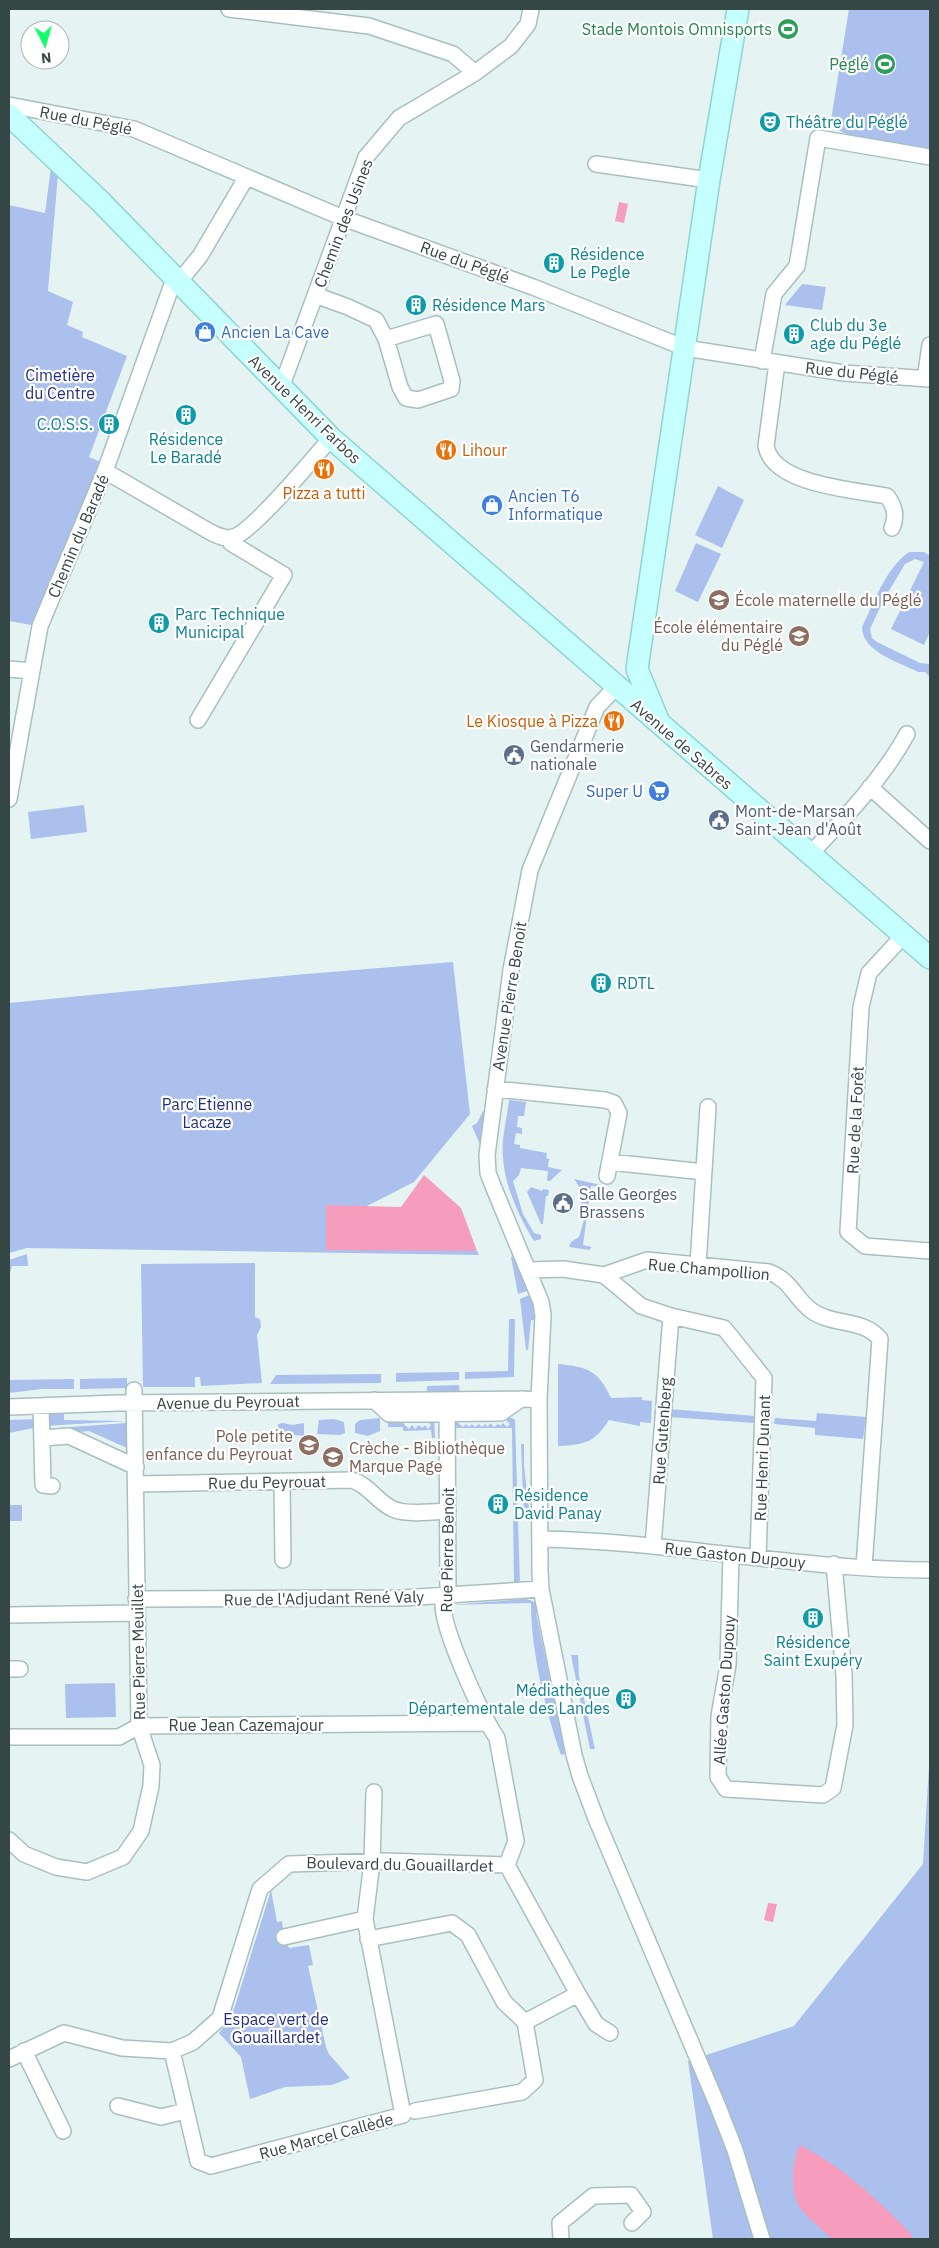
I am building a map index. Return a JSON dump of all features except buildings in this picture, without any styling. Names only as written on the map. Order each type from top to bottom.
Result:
[{"type":"main road","points":[[660,725],[637,669],[709,180],[738,9]]},
{"type":"main road","name":"Avenue Henri Farbos","points":[[9,115],[100,201],[331,438],[616,687]]},
{"type":"main road","points":[[616,687],[637,669]]},
{"type":"main road","name":"Avenue de Sabres","points":[[616,687],[930,958]]},
{"type":"street","points":[[229,9],[369,26],[454,54],[475,73]]},
{"type":"street","name":"Chemin des Usines","points":[[281,388],[366,157],[399,118],[475,73],[511,46],[528,24],[531,9]]},
{"type":"street","name":"Rue du Péglé","points":[[9,105],[134,129],[343,218],[533,287],[685,348],[844,373],[928,379]]},
{"type":"street","points":[[892,528],[895,520],[895,511],[886,496],[809,482],[775,463],[768,456],[766,446],[774,294],[797,266],[818,138],[930,157]]},
{"type":"street","points":[[596,164],[709,180]]},
{"type":"street","name":"Chemin du Baradé","points":[[9,799],[40,626],[105,471],[176,281],[200,256],[246,178]]},
{"type":"street","points":[[314,295],[371,316],[376,320],[386,339],[400,387],[406,398],[418,400],[450,389],[452,381],[436,324],[386,339]]},
{"type":"street","points":[[928,379],[930,345]]},
{"type":"street","points":[[105,471],[212,533],[225,538],[232,538],[254,523],[331,438]]},
{"type":"street","points":[[198,720],[284,575],[231,543],[232,538]]},
{"type":"street","points":[[9,669],[32,671]]},
{"type":"street","name":"Avenue Pierre Benoit","points":[[616,687],[597,707],[530,870],[511,970],[486,1156],[488,1172],[537,1290],[543,1316],[539,1399],[541,1589],[580,1776],[717,2104],[735,2150],[762,2239]]},
{"type":"street","points":[[810,854],[870,787],[896,754],[907,734]]},
{"type":"street","points":[[870,787],[930,841]]},
{"type":"street","name":"Rue de la Forêt","points":[[904,935],[870,973],[861,1007],[848,1232],[866,1246],[930,1251]]},
{"type":"street","points":[[495,1088],[605,1100],[614,1103],[618,1113],[608,1169],[704,1172]]},
{"type":"street","points":[[698,1265],[708,1107]]},
{"type":"street","name":"Rue Champollion","points":[[528,1270],[563,1269],[604,1275],[647,1260],[769,1272],[782,1277],[812,1311],[827,1318],[864,1326],[874,1332],[880,1339],[864,1567]]},
{"type":"street","name":"Rue Henri Dunant","points":[[604,1275],[641,1306],[672,1316],[724,1328],[764,1378],[758,1557]]},
{"type":"street","name":"Rue Gutenberg","points":[[654,1546],[672,1316]]},
{"type":"street","name":"Avenue du Peyrouat","points":[[9,1407],[42,1406],[135,1396],[374,1400],[447,1406],[539,1399]]},
{"type":"street","name":"Rue Pierre Meuillet","points":[[9,1840],[24,1854],[56,1867],[87,1872],[123,1857],[141,1831],[151,1786],[152,1765],[138,1726],[135,1396]]},
{"type":"street","points":[[42,1406],[43,1485],[52,1486]]},
{"type":"street","name":"Rue Pierre Benoit","points":[[447,1406],[448,1595],[443,1604],[448,1629],[487,1723],[497,1738],[516,1841],[507,1865]]},
{"type":"street","points":[[42,1438],[69,1436],[136,1467]]},
{"type":"street","name":"Rue du Peyrouat","points":[[137,1484],[276,1483],[352,1480],[361,1483],[391,1509],[399,1511],[448,1511]]},
{"type":"street","points":[[276,1483],[283,1560]]},
{"type":"street","name":"Rue Gaston Dupouy","points":[[540,1539],[654,1546],[864,1567],[930,1570]]},
{"type":"street","name":"Allée Gaston Dupouy","points":[[731,1555],[728,1665],[719,1716],[718,1777],[726,1789],[823,1795],[833,1788],[845,1725],[844,1675],[834,1564]]},
{"type":"street","name":"Rue de l'Adjudant René Valy","points":[[9,1615],[136,1606],[402,1598],[541,1589]]},
{"type":"street","name":"Rue Jean Cazemajour","points":[[9,1737],[119,1737],[138,1726],[487,1723]]},
{"type":"street","name":"Rue Marcel Callède","points":[[172,2051],[198,2162],[211,2166],[403,2115],[365,1919],[372,1862],[374,1792]]},
{"type":"street","name":"Boulevard du Gouaillardet","points":[[9,2060],[64,2033],[122,2048],[172,2051],[193,2042],[220,2018],[260,1889],[289,1864],[384,1861],[507,1865],[596,2024],[610,2033]]},
{"type":"street","points":[[284,1937],[365,1919]]},
{"type":"street","points":[[368,1939],[452,1923],[468,1935],[504,2002],[525,2022],[535,2080],[522,2092],[415,2111]]},
{"type":"street","points":[[525,2022],[578,1994]]},
{"type":"street","points":[[24,2051],[63,2131]]},
{"type":"street","points":[[118,2106],[161,2117],[186,2111]]},
{"type":"street","points":[[561,2239],[560,2223],[592,2196],[631,2195],[643,2212],[632,2223]]},
{"type":"green space","name":"Péglé","points":[[849,9],[930,9],[930,149],[848,135],[833,127],[831,120]]},
{"type":"green space","name":"Cimetière du Centre","points":[[51,167],[58,174],[48,291],[73,302],[67,325],[83,332],[82,337],[127,356],[89,457],[101,462],[31,625],[9,621],[9,205],[45,213]]},
{"type":"green space","points":[[802,284],[826,287],[822,310],[785,305]]},
{"type":"green space","points":[[718,486],[744,500],[722,548],[695,535]]},
{"type":"green space","points":[[696,543],[721,554],[698,602],[675,591]]},
{"type":"green space","points":[[909,552],[924,552],[930,556],[930,564],[927,564],[930,565],[930,632],[924,645],[891,629],[924,562],[915,559],[905,564],[883,601],[870,629],[872,638],[877,642],[920,663],[929,664],[930,662],[930,677],[925,672],[918,672],[875,650],[864,636],[862,627],[887,576],[893,567]]},
{"type":"green space","points":[[84,805],[87,832],[31,839],[28,812]]},
{"type":"green space","name":"Parc Etienne Lacaze","points":[[453,962],[470,1114],[414,1182],[363,1208],[477,1251],[479,1255],[27,1248],[9,1253],[9,1003],[294,975]]},
{"type":"green space","points":[[509,1100],[526,1102],[524,1116],[518,1116],[517,1127],[522,1128],[522,1134],[516,1133],[514,1144],[520,1145],[520,1148],[547,1153],[546,1158],[549,1159],[548,1167],[562,1170],[550,1181],[547,1181],[548,1171],[521,1168],[519,1175],[513,1181],[523,1214],[534,1233],[541,1235],[541,1239],[534,1241],[514,1201],[504,1169],[504,1129]]},
{"type":"green space","points":[[483,1111],[487,1112],[482,1149],[472,1126],[477,1123]]},
{"type":"green space","points":[[574,1179],[601,1185],[601,1187],[591,1186],[583,1245],[592,1247],[589,1250],[569,1247],[571,1242],[579,1237],[584,1220],[579,1212],[583,1192]]},
{"type":"green space","points":[[531,1187],[542,1191],[543,1189],[549,1190],[548,1196],[546,1196],[543,1224],[541,1224],[527,1192]]},
{"type":"green space","points":[[27,1254],[28,1266],[12,1266],[9,1276],[9,1260]]},
{"type":"green space","points":[[516,1255],[530,1290],[518,1294],[511,1257]]},
{"type":"green space","points":[[255,1263],[255,1317],[260,1319],[261,1327],[257,1335],[262,1383],[201,1386],[200,1377],[195,1377],[195,1387],[143,1387],[141,1264]]},
{"type":"green space","points":[[532,1294],[539,1321],[531,1320],[528,1350],[526,1350],[520,1299]]},
{"type":"green space","points":[[509,1319],[515,1319],[514,1377],[465,1379],[465,1372],[508,1371]]},
{"type":"green space","points":[[558,1364],[577,1367],[591,1372],[601,1381],[611,1398],[642,1397],[642,1400],[652,1401],[651,1423],[640,1422],[640,1426],[609,1420],[594,1438],[575,1445],[558,1446]]},
{"type":"green space","points":[[459,1372],[459,1380],[396,1382],[396,1373]]},
{"type":"green space","points":[[381,1374],[381,1383],[270,1384],[276,1375]]},
{"type":"green space","points":[[127,1378],[127,1388],[80,1389],[80,1379]]},
{"type":"green space","points":[[74,1379],[74,1389],[42,1389],[9,1393],[9,1380]]},
{"type":"green space","points":[[459,1385],[460,1394],[427,1395],[427,1386]]},
{"type":"green space","points":[[670,1409],[755,1416],[755,1423],[669,1417]]},
{"type":"green space","points":[[44,1411],[64,1411],[64,1420],[126,1421],[44,1426]]},
{"type":"green space","points":[[817,1413],[866,1417],[863,1439],[815,1435],[815,1428],[774,1424],[775,1418],[816,1421]]},
{"type":"green space","points":[[388,1417],[400,1420],[409,1429],[412,1425],[415,1429],[419,1425],[422,1428],[425,1425],[428,1429],[431,1425],[425,1419],[434,1417],[435,1438],[432,1438],[431,1430],[403,1431],[403,1427],[388,1427]]},
{"type":"green space","points":[[380,1418],[380,1431],[368,1436],[355,1433],[355,1424],[360,1420]]},
{"type":"green space","points":[[504,1418],[515,1420],[520,1585],[514,1585],[512,1428],[453,1428],[453,1419],[463,1427],[466,1424],[469,1427],[472,1424],[475,1427],[479,1424],[482,1427],[485,1424],[488,1427],[490,1423],[494,1427],[498,1424],[501,1426],[503,1423],[507,1427],[510,1424]]},
{"type":"green space","points":[[37,1419],[38,1427],[9,1433],[9,1420]]},
{"type":"green space","points":[[334,1419],[344,1422],[345,1433],[340,1435],[317,1434],[319,1420]]},
{"type":"green space","points":[[126,1423],[127,1448],[89,1431],[44,1435],[44,1429]]},
{"type":"green space","points":[[304,1423],[304,1436],[285,1434],[279,1437],[278,1424],[292,1425]]},
{"type":"green space","points":[[521,1444],[524,1444],[524,1466],[530,1518],[524,1518]]},
{"type":"green space","points":[[9,1505],[22,1505],[22,1521],[9,1521]]},
{"type":"green space","points":[[526,1599],[538,1606],[539,1611],[536,1613],[562,1736],[564,1736],[571,1752],[561,1755],[536,1660],[531,1603],[450,1605]]},
{"type":"green space","points":[[571,1655],[578,1655],[579,1676],[595,1749],[590,1749]]},
{"type":"green space","points":[[115,1683],[116,1717],[66,1718],[65,1684]]},
{"type":"green space","points":[[930,1687],[930,2239],[713,2239],[688,2061],[794,2026],[923,1864],[929,1766]]},
{"type":"green space","name":"Espace vert de Gouaillardet","points":[[271,1890],[277,1922],[282,1921],[284,1937],[289,1948],[309,1945],[313,1965],[308,1966],[326,2047],[329,2054],[350,2078],[332,2085],[285,2087],[250,2099],[241,2057],[219,2033],[227,2023],[235,2006]]},
{"type":"shaded area","points":[[619,202],[628,204],[624,223],[615,221]]},
{"type":"shaded area","points":[[424,1175],[461,1208],[477,1251],[326,1250],[326,1205],[401,1207]]},
{"type":"shaded area","points":[[768,1903],[777,1904],[773,1922],[764,1920]]},
{"type":"shaded area","points":[[800,2145],[846,2174],[912,2235],[911,2239],[833,2239],[806,2214],[796,2199],[793,2175],[795,2159]]},
{"type":"place","name":"Stade Montois Omnisports","points":[[788,29]]},
{"type":"place","name":"Péglé","points":[[885,64]]},
{"type":"place","name":"Théâtre du Péglé","points":[[770,122]]},
{"type":"place","name":"Résidence Le Pegle","points":[[554,263]]},
{"type":"place","name":"Résidence Mars","points":[[416,305]]},
{"type":"place","name":"Ancien La Cave","points":[[205,332]]},
{"type":"place","name":"Club du 3e age du Péglé","points":[[794,334]]},
{"type":"place","name":"Résidence Le Baradé","points":[[186,415]]},
{"type":"place","name":"C.O.S.S.","points":[[109,424]]},
{"type":"place","name":"Lihour","points":[[446,450]]},
{"type":"place","name":"Pizza a tutti","points":[[324,469]]},
{"type":"place","name":"Ancien T6 Informatique","points":[[492,505]]},
{"type":"place","name":"École maternelle du Péglé","points":[[719,600]]},
{"type":"place","name":"Parc Technique Municipal","points":[[159,623]]},
{"type":"place","name":"École élémentaire du Péglé","points":[[799,636]]},
{"type":"place","name":"Le Kiosque à Pizza","points":[[614,721]]},
{"type":"place","name":"Gendarmerie nationale","points":[[514,755]]},
{"type":"place","name":"Super U","points":[[659,791]]},
{"type":"place","name":"Mont-de-Marsan Saint-Jean d'Août","points":[[719,820]]},
{"type":"place","name":"RDTL","points":[[601,983]]},
{"type":"place","name":"Salle Georges Brassens","points":[[563,1203]]},
{"type":"place","name":"Pole petite enfance du Peyrouat","points":[[309,1445]]},
{"type":"place","name":"Crèche - Bibliothèque Marque Page","points":[[333,1457]]},
{"type":"place","name":"Résidence David Panay","points":[[498,1504]]},
{"type":"place","name":"Résidence Saint Exupéry","points":[[813,1618]]},
{"type":"place","name":"Médiathèque Départementale des Landes","points":[[626,1699]]}]
